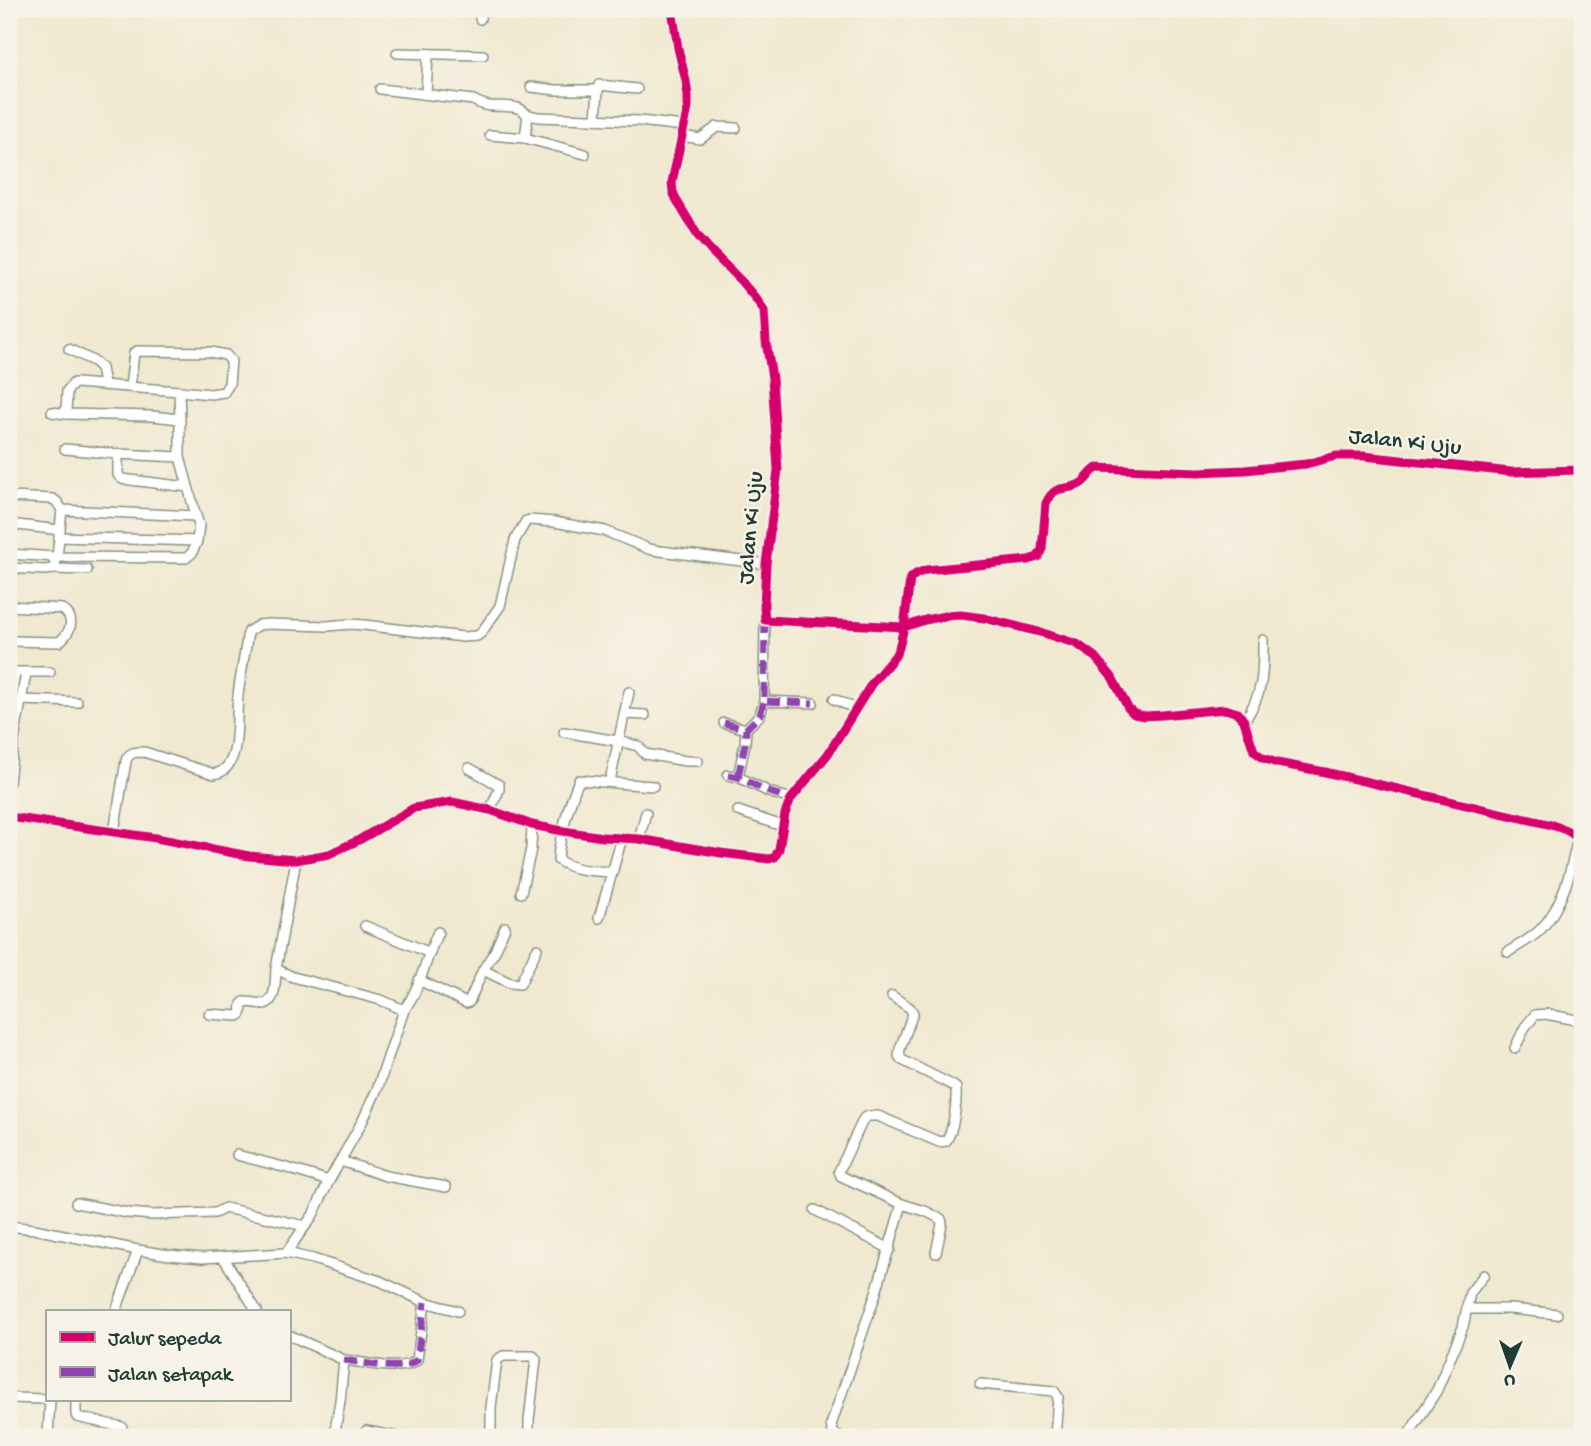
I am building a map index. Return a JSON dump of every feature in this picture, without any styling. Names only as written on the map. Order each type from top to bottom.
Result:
[{"type":"street","name":"Jalan Ki Uju","points":[[672,9],[688,96],[672,182],[673,192],[698,236],[760,304],[766,323],[778,470],[766,564],[764,701]]},
{"type":"street","points":[[397,53],[483,55]]},
{"type":"street","points":[[426,94],[428,54]]},
{"type":"street","points":[[596,119],[598,85],[637,89]]},
{"type":"street","points":[[531,87],[598,90]]},
{"type":"street","points":[[380,89],[473,100],[495,108],[501,106],[524,110],[527,115],[525,138]]},
{"type":"street","points":[[527,115],[639,121],[683,131],[700,139],[717,127],[736,128]]},
{"type":"street","points":[[491,135],[525,138],[585,154]]},
{"type":"street","points":[[69,349],[102,368],[103,384]]},
{"type":"street","points":[[66,414],[66,391],[74,383],[211,394],[224,392],[229,384],[231,361],[226,355],[210,352],[137,351],[134,353],[130,387]]},
{"type":"street","points":[[9,554],[186,558],[192,553],[199,525],[180,457],[179,391]]},
{"type":"street","points":[[52,412],[180,419]]},
{"type":"street","points":[[65,449],[180,457]]},
{"type":"street","points":[[118,454],[118,475],[122,479],[188,487]]},
{"type":"street","name":"Jalan Ki Uju","points":[[904,627],[910,579],[916,574],[926,570],[1038,557],[1042,549],[1045,503],[1048,496],[1057,489],[1080,484],[1097,468],[1198,472],[1245,470],[1306,464],[1336,456],[1364,456],[1511,472],[1582,470]]},
{"type":"street","points":[[9,497],[53,499],[58,502],[62,510],[57,557],[53,569]]},
{"type":"street","points":[[62,510],[196,516]]},
{"type":"street","points":[[114,832],[129,755],[144,752],[214,774],[222,773],[226,769],[236,745],[238,696],[247,636],[249,631],[258,625],[350,624],[463,637],[477,636],[502,602],[515,540],[530,520],[605,531],[660,551],[766,564]]},
{"type":"street","points":[[9,524],[60,533],[197,541]]},
{"type":"street","points":[[9,568],[87,570]]},
{"type":"street","points":[[9,606],[62,609],[71,618],[71,624],[59,642],[9,641]]},
{"type":"street","points":[[765,620],[904,627],[925,620],[961,615],[1042,632],[1077,644],[1096,657],[1112,677],[1134,714],[1144,716],[1225,709],[1238,713],[1244,721],[1254,751],[1277,764],[1325,772],[1552,825],[1580,838],[1566,886],[1544,927],[1508,952]]},
{"type":"street","points":[[9,817],[249,856],[296,860],[330,854],[414,808],[452,802],[563,831],[639,839],[769,859],[775,857],[779,849],[782,826],[791,799],[828,754],[872,683],[895,656],[904,627]]},
{"type":"street","points":[[1244,721],[1258,694],[1263,675],[1263,640]]},
{"type":"street","points":[[9,714],[12,672],[50,672]]},
{"type":"street","points":[[9,782],[26,673]]},
{"type":"street","points":[[610,782],[629,692]]},
{"type":"street","points":[[834,699],[856,709]]},
{"type":"street","points":[[20,700],[76,702]]},
{"type":"street","points":[[791,799],[733,776],[745,744],[746,729],[760,715],[764,701],[813,703]]},
{"type":"street","points":[[624,714],[645,715]]},
{"type":"street","points":[[724,723],[746,729]]},
{"type":"street","points":[[564,732],[638,746],[645,754],[698,761]]},
{"type":"street","points":[[469,768],[499,785],[490,810]]},
{"type":"street","points":[[613,872],[584,870],[559,862],[558,850],[579,780],[653,786]]},
{"type":"street","points":[[738,811],[782,826]]},
{"type":"street","points":[[639,839],[646,813]]},
{"type":"street","points":[[522,893],[531,849],[532,825]]},
{"type":"street","points":[[599,918],[622,838]]},
{"type":"street","points":[[209,1014],[237,1016],[241,1014],[244,1002],[264,1004],[273,998],[296,860]]},
{"type":"street","points":[[365,926],[430,953]]},
{"type":"street","points":[[419,980],[469,1002],[505,927]]},
{"type":"street","points":[[285,1253],[313,1215],[363,1120],[378,1087],[404,1010],[409,1004],[438,932]]},
{"type":"street","points":[[483,971],[510,983],[520,984],[537,949]]},
{"type":"street","points":[[276,969],[293,977],[381,999],[404,1010]]},
{"type":"street","points":[[892,996],[913,1013],[899,1056],[956,1088],[950,1135],[946,1141],[939,1142],[878,1116],[869,1115],[864,1118],[839,1171],[841,1175],[902,1204],[942,1219],[936,1253]]},
{"type":"street","points":[[1515,1048],[1531,1018],[1538,1014],[1582,1021]]},
{"type":"street","points":[[237,1155],[329,1181]]},
{"type":"street","points":[[341,1161],[386,1176],[446,1187]]},
{"type":"street","points":[[76,1203],[152,1215],[215,1213],[225,1208],[305,1226]]},
{"type":"street","points":[[840,1437],[833,1433],[831,1425],[875,1296],[902,1204]]},
{"type":"street","points":[[815,1210],[890,1249]]},
{"type":"street","points":[[9,1226],[138,1250],[202,1258],[285,1253],[313,1259],[380,1281],[425,1302],[458,1311]]},
{"type":"street","points":[[120,1310],[138,1250]]},
{"type":"street","points":[[223,1257],[256,1310]]},
{"type":"street","points":[[1407,1437],[1437,1390],[1455,1350],[1468,1309],[1470,1293],[1484,1275]]},
{"type":"street","points":[[290,1335],[344,1360],[402,1367],[412,1365],[417,1360],[425,1302]]},
{"type":"street","points":[[1468,1309],[1510,1309],[1557,1314]]},
{"type":"street","points":[[491,1437],[491,1407],[497,1360],[503,1356],[530,1356],[536,1359],[529,1437]]},
{"type":"street","points":[[334,1437],[344,1360]]},
{"type":"street","points":[[980,1384],[1057,1392],[1055,1437]]},
{"type":"street","points":[[9,1398],[46,1399]]},
{"type":"street","points":[[48,1400],[48,1437]]},
{"type":"street","points":[[75,1400],[77,1417],[122,1427]]},
{"type":"street","points":[[366,1432],[393,1437]]},
{"type":"marked path","points":[[765,620],[764,701],[813,703]]},
{"type":"marked path","points":[[724,723],[746,729],[760,715],[764,701]]},
{"type":"marked path","points":[[738,777],[746,729]]},
{"type":"marked path","points":[[728,775],[791,799]]},
{"type":"marked path","points":[[344,1360],[393,1366],[403,1366],[417,1360],[425,1302]]},
{"type":"cycle path","points":[[672,9],[688,96],[688,108],[672,182],[673,192],[698,236],[741,281],[764,311],[778,470],[766,564],[765,620],[904,627],[910,579],[916,574],[926,570],[1038,557],[1042,549],[1046,503],[1050,496],[1057,490],[1080,484],[1097,468],[1198,472],[1245,470],[1306,464],[1336,456],[1364,456],[1511,472],[1582,470]]},
{"type":"cycle path","points":[[9,817],[156,838],[249,856],[296,860],[329,854],[414,808],[452,802],[563,831],[639,839],[769,859],[775,857],[779,849],[785,814],[791,799],[828,754],[872,683],[895,656],[904,627],[925,620],[961,615],[984,618],[1077,644],[1095,657],[1112,677],[1134,714],[1144,716],[1225,709],[1238,713],[1244,721],[1254,751],[1263,758],[1552,825],[1582,840]]}]
